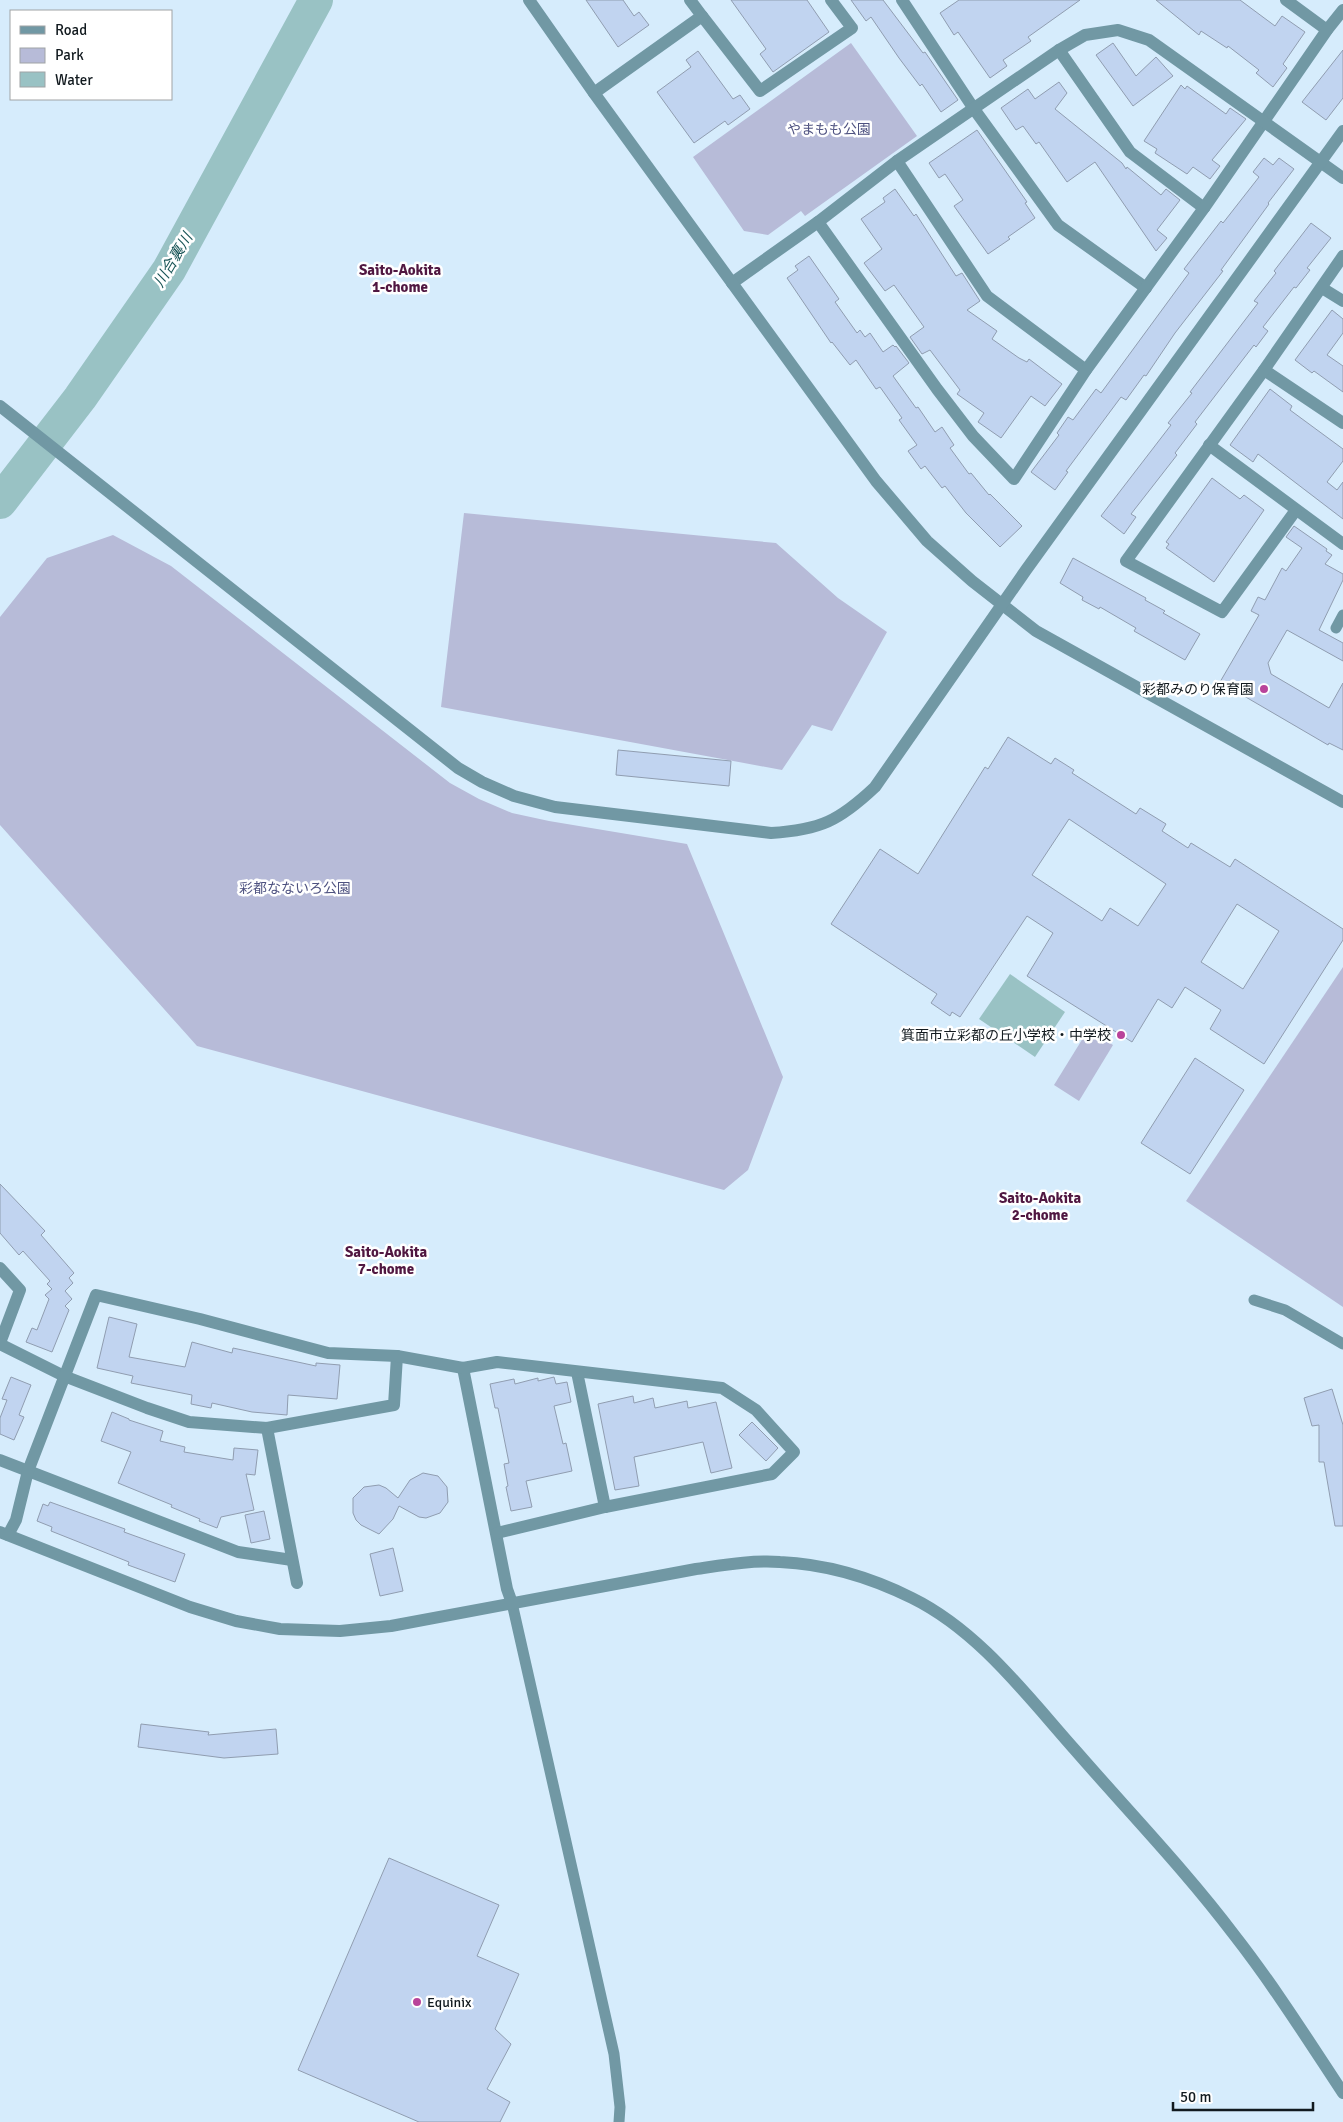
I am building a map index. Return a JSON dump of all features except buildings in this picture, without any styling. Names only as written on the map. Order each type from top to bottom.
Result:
[{"type":"street","points":[[529,0],[594,93],[876,481],[927,540],[972,581],[1036,631],[1343,802]]},
{"type":"street","points":[[690,0],[760,92],[852,28],[831,0]]},
{"type":"street","points":[[1286,0],[1326,30]]},
{"type":"street","points":[[909,2],[974,109],[1058,225],[1146,288]]},
{"type":"street","points":[[818,222],[937,389],[973,436],[1014,479],[1086,370],[1204,208],[1326,30],[1343,10]]},
{"type":"street","points":[[594,93],[702,16]]},
{"type":"street","points":[[732,283],[818,222],[897,161],[1085,34],[1118,30],[1149,40],[1343,178]]},
{"type":"street","points":[[1059,50],[1130,152],[1204,208]]},
{"type":"street","points":[[0,406],[458,768],[482,782],[514,796],[555,807],[761,832],[799,831],[823,824],[852,809],[875,787],[1003,604],[1343,131]]},
{"type":"street","points":[[897,161],[987,296],[1086,370]]},
{"type":"street","points":[[1296,510],[1222,612],[1126,560],[1264,370],[1343,256]]},
{"type":"street","points":[[1322,288],[1343,301]]},
{"type":"street","points":[[1264,370],[1343,423]]},
{"type":"street","points":[[1209,445],[1343,544]]},
{"type":"street","points":[[0,1268],[20,1290],[0,1344],[64,1376],[188,1422],[267,1428],[394,1405],[397,1356]]},
{"type":"street","points":[[497,1533],[605,1507],[772,1474],[794,1452],[756,1410],[722,1388],[497,1362],[463,1368],[397,1356],[328,1353],[200,1319],[96,1295],[28,1471],[16,1520],[4,1534],[190,1608],[236,1621],[280,1629],[340,1631],[391,1626],[512,1602],[696,1569],[740,1563],[780,1562],[819,1568],[869,1580],[914,1599],[957,1626],[1004,1669],[1194,1885],[1234,1934],[1271,1984],[1343,2093]]},
{"type":"street","points":[[463,1368],[507,1589],[512,1602]]},
{"type":"street","points":[[578,1372],[605,1507]]},
{"type":"street","points":[[267,1428],[297,1583]]},
{"type":"street","points":[[0,1460],[238,1552],[292,1560]]},
{"type":"lane","points":[[1336,628],[1343,615]]},
{"type":"lane","points":[[1254,1300],[1285,1310],[1343,1344]]},
{"type":"lane","points":[[512,1602],[614,2054],[620,2107],[619,2122]]},
{"type":"green space","name":"やまもも公園","points":[[851,43],[917,136],[805,216],[801,211],[768,235],[744,231],[693,157]]},
{"type":"green space","points":[[464,513],[776,543],[838,598],[887,632],[832,731],[812,725],[782,770],[441,707]]},
{"type":"green space","name":"彩都なないろ公園","points":[[113,535],[171,566],[450,783],[479,799],[512,813],[687,844],[783,1077],[748,1170],[724,1190],[197,1046],[0,825],[0,617],[47,558]]},
{"type":"green space","points":[[1343,967],[1343,1307],[1186,1201]]},
{"type":"green space","points":[[1088,1030],[1113,1045],[1079,1101],[1054,1085]]},
{"type":"water","points":[[1010,974],[1065,1012],[1035,1057],[979,1019]]},
{"type":"waterway","name":"川合裏川","points":[[0,502],[80,398],[169,270],[316,0]]},
{"type":"place","name":"彩都みのり保育園","points":[[1264,689]]},
{"type":"place","name":"箕面市立彩都の丘小学校・中学校","points":[[1121,1035]]},
{"type":"place","name":"Equinix","points":[[417,2002]]},
{"type":"district","name":"Saito-Aokita 1-chome","points":[[400,278]]},
{"type":"district","name":"Saito-Aokita 2-chome","points":[[1040,1206]]},
{"type":"district","name":"Saito-Aokita 7-chome","points":[[386,1260]]}]
